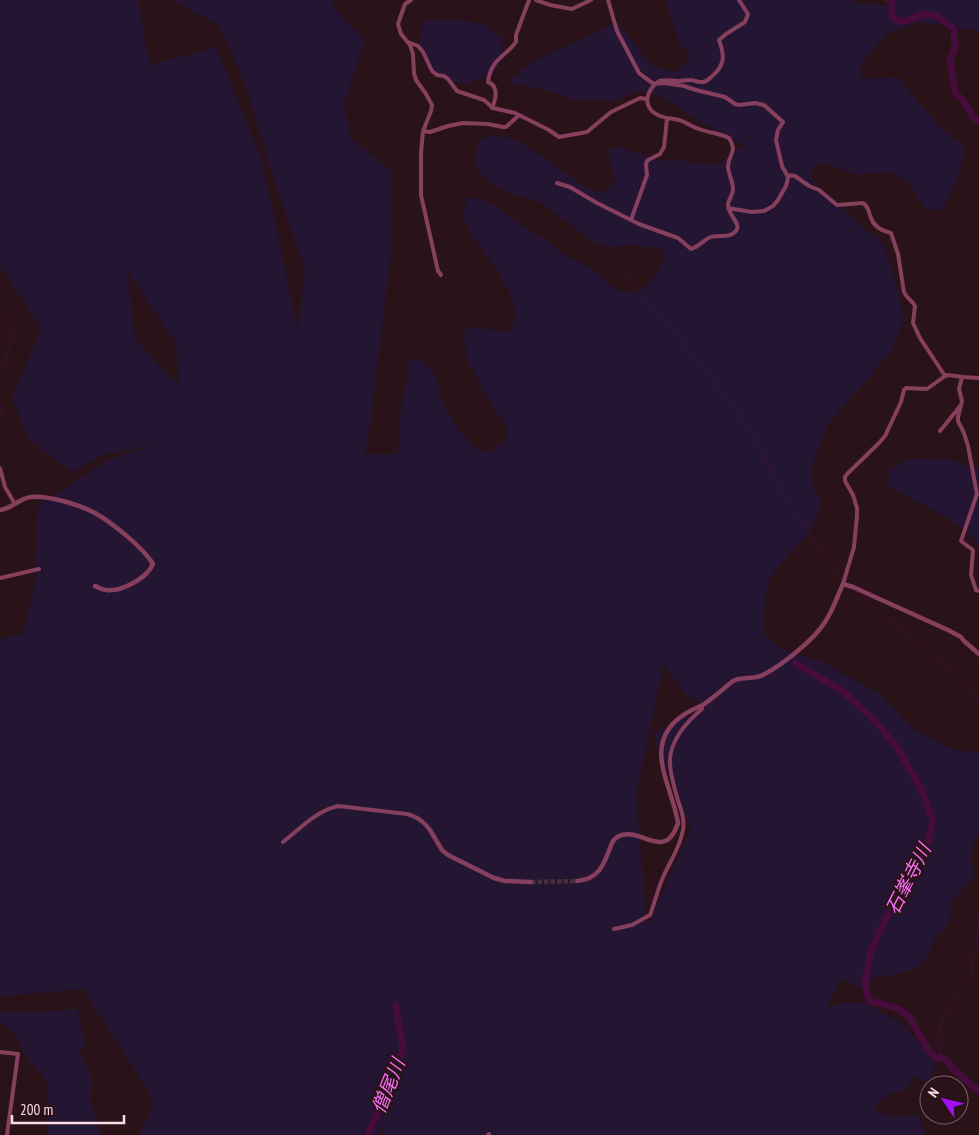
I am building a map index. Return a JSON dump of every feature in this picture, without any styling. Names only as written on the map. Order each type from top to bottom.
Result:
[{"type":"street","points":[[411,0],[405,4],[398,24],[401,34],[410,45],[413,54],[416,80],[432,105],[423,131],[420,153],[422,195],[438,271],[441,275]]},
{"type":"street","points":[[492,108],[496,95],[494,84],[488,82],[489,76],[496,60],[516,42],[516,35],[529,0]]},
{"type":"street","points":[[536,0],[572,9],[592,0]]},
{"type":"street","points":[[608,0],[617,31],[636,68],[644,78],[654,84],[665,83],[684,86],[725,97],[739,105],[755,103],[764,105],[783,122],[778,130],[776,140],[782,166],[788,178],[778,200],[773,206],[764,211],[752,212],[728,208]]},
{"type":"street","points":[[557,183],[570,187],[631,220],[678,238],[691,249],[711,237],[728,236],[735,233],[738,226],[728,208],[733,189],[728,166],[733,147],[729,138],[698,129],[672,118],[667,119],[657,115],[648,105],[647,99],[654,84],[663,80],[690,80],[702,83],[714,75],[722,65],[724,56],[719,40],[742,25],[748,18],[748,14],[739,0]]},
{"type":"street","points":[[406,41],[418,46],[432,71],[448,79],[457,91],[484,100],[492,108],[515,113],[559,136],[587,132],[611,112],[640,98],[647,99]]},
{"type":"street","points":[[423,131],[430,132],[448,126],[463,124],[488,124],[506,127],[519,115]]},
{"type":"street","points":[[631,220],[648,175],[647,161],[660,154],[664,147],[667,119]]},
{"type":"street","points":[[787,174],[797,177],[809,186],[819,190],[837,205],[864,203],[868,207],[870,218],[878,227],[891,233],[898,254],[904,292],[906,297],[915,306],[914,322],[920,338],[945,376]]},
{"type":"street","points":[[577,881],[587,880],[598,872],[604,864],[613,840],[618,836],[632,834],[660,842],[666,841],[672,836],[678,823],[662,764],[661,752],[662,743],[674,721],[701,706],[738,678],[750,679],[764,675],[811,639],[825,622],[843,584],[854,547],[857,508],[845,477],[885,436],[901,402],[904,390],[906,388],[927,388],[948,375],[979,378]]},
{"type":"street","points":[[962,377],[959,389],[962,401],[958,417],[968,446],[977,494],[961,541],[973,550],[971,575],[976,590],[979,591]]},
{"type":"street","points":[[940,431],[961,405]]},
{"type":"street","points":[[0,468],[5,487],[14,504]]},
{"type":"street","points":[[0,510],[8,509],[29,497],[40,496],[82,507],[119,530],[142,549],[153,564],[143,577],[124,587],[104,590],[95,586]]},
{"type":"street","points":[[0,578],[39,569]]},
{"type":"street","points":[[843,584],[948,630],[961,637],[979,654]]},
{"type":"street","points":[[614,929],[632,925],[650,915],[663,876],[678,846],[684,815],[670,770],[670,758],[677,737],[687,723],[702,709],[701,706]]},
{"type":"street","points":[[283,842],[313,817],[328,808],[338,806],[407,814],[421,820],[430,830],[442,850],[448,855],[494,878],[506,881],[530,882]]},
{"type":"street","points":[[0,1052],[18,1054],[7,1135]]},
{"type":"shaded area","points":[[0,0],[138,0],[150,65],[216,47],[262,160],[298,331],[305,269],[273,176],[245,85],[220,26],[172,0],[334,0],[333,6],[365,40],[344,104],[351,138],[392,172],[392,246],[365,454],[396,454],[400,443],[399,423],[408,376],[408,360],[418,358],[429,366],[437,377],[442,402],[471,443],[484,452],[492,450],[503,441],[507,434],[507,428],[483,391],[467,361],[464,337],[466,328],[504,332],[513,325],[515,314],[513,301],[499,273],[466,224],[464,211],[469,198],[478,198],[499,208],[556,247],[564,255],[587,266],[605,279],[617,291],[637,293],[652,278],[662,264],[662,251],[656,247],[631,245],[608,247],[600,245],[542,203],[507,193],[481,174],[476,166],[476,150],[481,140],[494,136],[506,137],[520,142],[585,187],[596,192],[608,190],[615,181],[609,157],[610,149],[614,147],[620,147],[660,161],[680,160],[698,164],[720,164],[744,145],[704,124],[658,95],[639,91],[613,101],[572,99],[538,88],[507,83],[530,63],[617,22],[653,67],[676,72],[691,57],[680,43],[666,3],[667,0],[854,0],[855,3],[891,6],[897,0],[979,0],[979,31],[919,22],[887,33],[859,70],[863,79],[898,77],[942,128],[964,147],[961,169],[944,209],[934,211],[926,208],[918,199],[909,182],[891,173],[879,172],[861,175],[822,163],[818,164],[811,173],[813,181],[821,190],[859,225],[875,235],[883,245],[890,261],[902,309],[903,321],[891,351],[828,425],[811,469],[814,490],[821,500],[819,510],[813,526],[804,539],[775,570],[771,577],[764,609],[764,634],[783,650],[823,662],[878,693],[914,730],[954,750],[979,752],[979,835],[976,837],[970,858],[975,875],[952,902],[949,923],[936,936],[923,964],[901,974],[877,977],[859,987],[841,979],[826,1009],[843,1002],[864,1003],[904,1024],[936,1064],[931,1075],[919,1075],[919,1078],[915,1076],[904,1091],[888,1095],[873,1109],[894,1118],[918,1114],[919,1125],[922,1125],[926,1135],[383,1135],[383,1126],[377,1135],[139,1135],[155,1102],[83,989],[0,997],[0,639],[24,633],[35,581],[38,506],[108,460],[149,446],[102,455],[73,472],[47,454],[28,437],[12,397],[42,330],[0,266]],"holes":[[[127,270],[176,344],[179,385],[160,367],[135,338]],[[664,664],[684,693],[706,708],[652,734],[691,828],[647,928],[636,794]]]},
{"type":"shaded area","points":[[460,20],[485,25],[501,37],[504,55],[493,74],[465,84],[445,81],[427,68],[419,47],[423,21]]},
{"type":"shaded area","points":[[916,458],[951,460],[979,469],[979,558],[978,546],[964,529],[888,485],[890,470],[902,461]]},
{"type":"shaded area","points":[[77,1009],[86,1046],[79,1052],[92,1077],[90,1100],[101,1135],[48,1135],[47,1081],[28,1059],[12,1030],[0,1023],[0,1013]]},
{"type":"waterway","points":[[889,0],[892,2],[892,18],[896,20],[907,20],[922,14],[937,16],[954,29],[955,47],[950,60],[955,93],[964,101],[973,117],[979,121]]},
{"type":"waterway","points":[[624,273],[706,370],[745,422],[786,498],[814,542],[839,576],[848,584]]},
{"type":"waterway","points":[[0,313],[11,335],[0,371]]},
{"type":"waterway","points":[[0,403],[3,416]]},
{"type":"waterway","points":[[856,591],[962,679],[979,703]]},
{"type":"waterway","name":"石峯寺川","points":[[795,663],[844,692],[874,720],[897,747],[920,787],[933,821],[926,849],[885,921],[871,950],[865,983],[869,1001],[894,1007],[907,1015],[933,1055],[936,1058],[944,1058],[956,1072],[979,1091]]},
{"type":"waterway","points":[[944,1058],[940,1051],[938,1034],[944,1015],[972,972],[970,956],[976,946],[979,918]]},
{"type":"waterway","name":"僧尾川","points":[[368,1135],[403,1048],[396,1006]]},
{"type":"tunnel","points":[[531,882],[577,881]]}]
